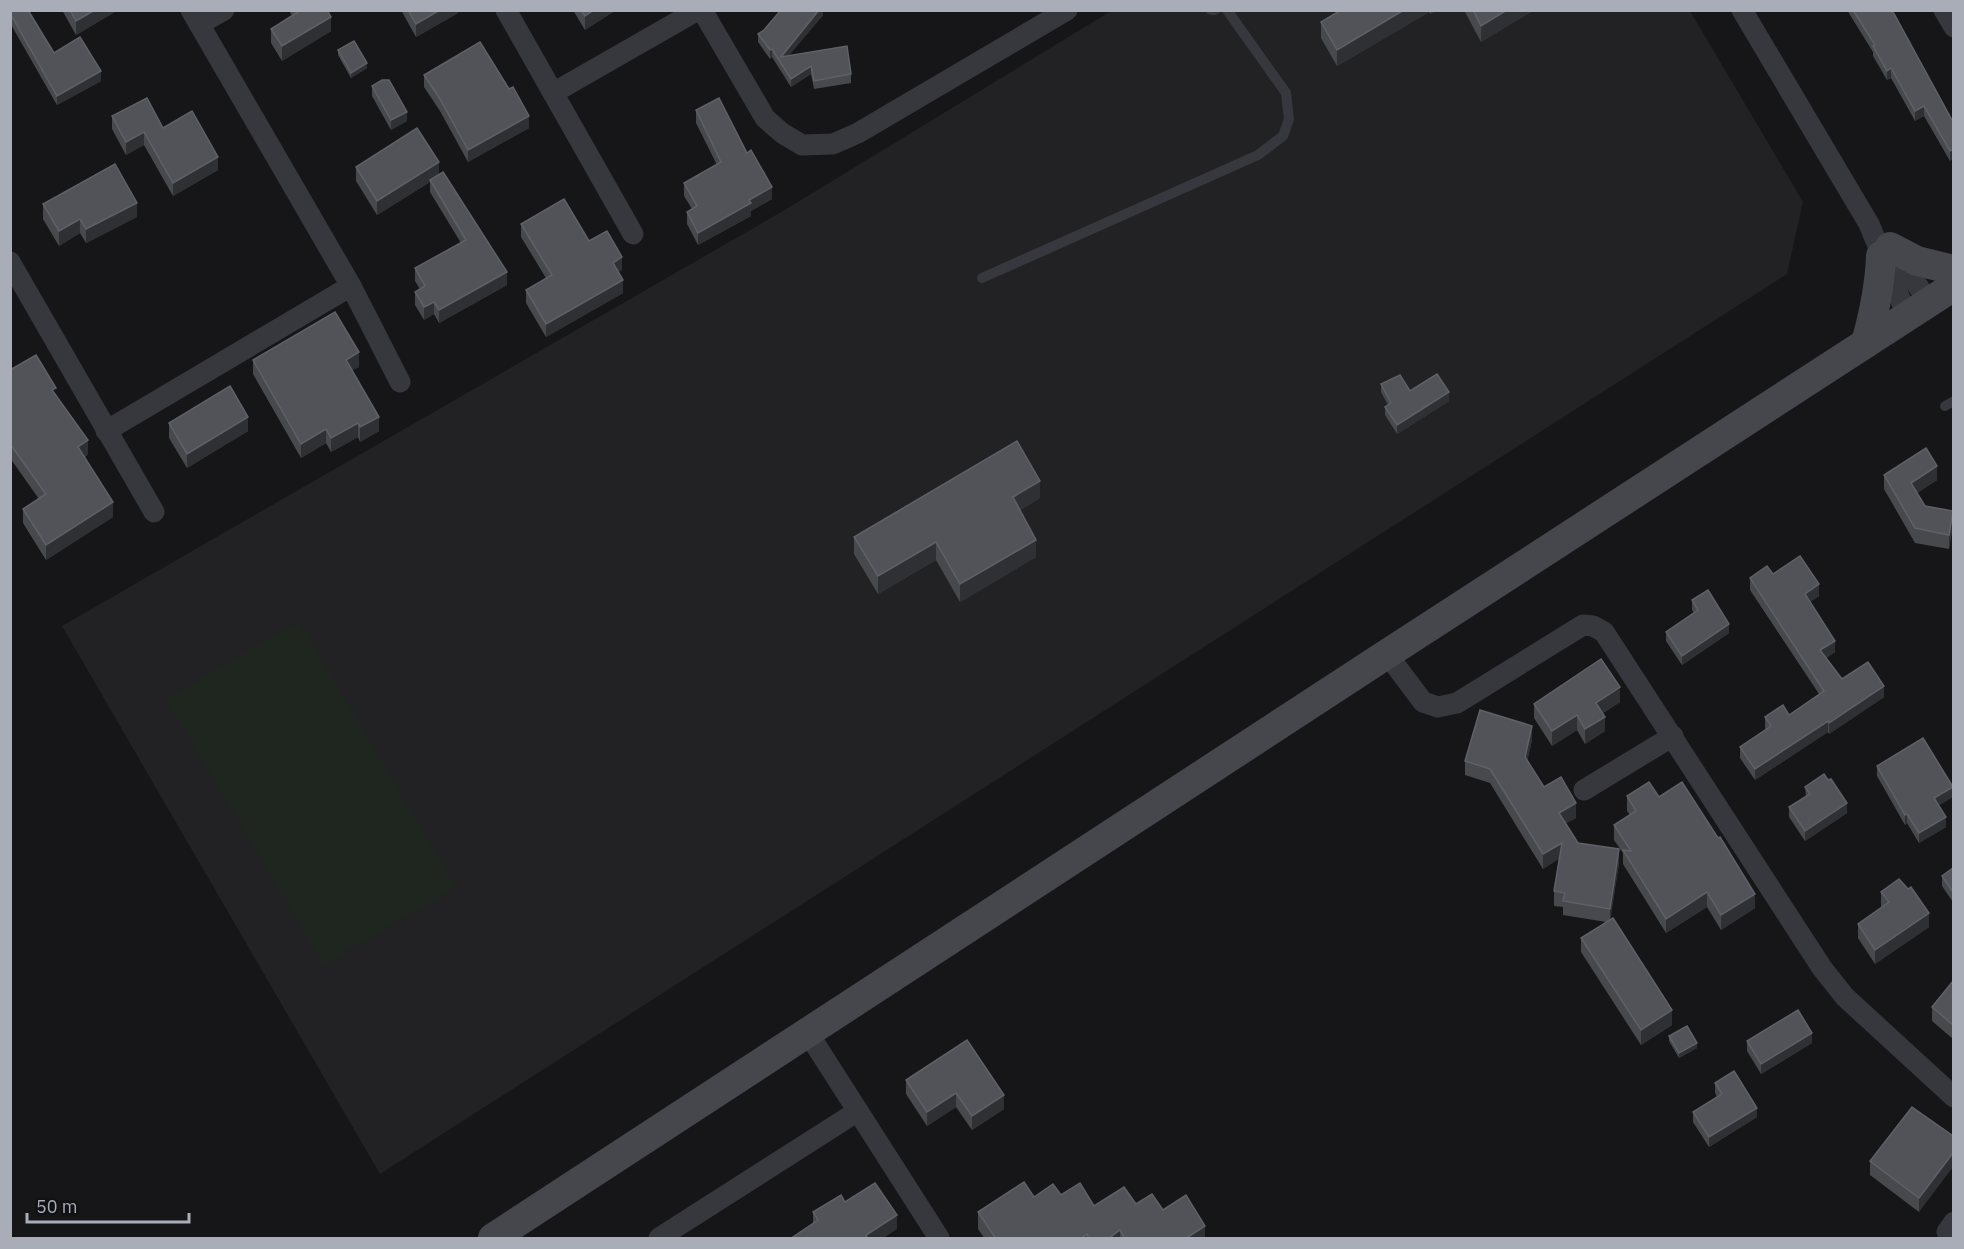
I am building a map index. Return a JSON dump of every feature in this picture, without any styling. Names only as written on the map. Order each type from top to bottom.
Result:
[{"type":"street","points":[[224,10],[195,17],[351,286],[400,382]]},
{"type":"street","points":[[506,10],[633,234]]},
{"type":"street","points":[[553,93],[700,10],[765,118],[782,133],[802,145],[833,144],[858,133],[1067,10]]},
{"type":"street","points":[[493,1239],[1930,302],[1885,251],[1742,10]]},
{"type":"street","points":[[1944,10],[1953,27]]},
{"type":"street","points":[[1885,251],[1953,270]]},
{"type":"street","points":[[1866,343],[1876,305],[1885,251]]},
{"type":"street","points":[[10,262],[154,512]]},
{"type":"street","points":[[106,431],[351,286]]},
{"type":"street","points":[[1387,654],[1423,702],[1438,707],[1457,704],[1583,626],[1593,626],[1604,632],[1822,968],[1845,997],[1953,1097]]},
{"type":"street","points":[[1584,790],[1673,736]]},
{"type":"street","points":[[808,1033],[939,1239]]},
{"type":"street","points":[[659,1239],[858,1111]]},
{"type":"lane","points":[[982,278],[1258,155],[1283,136],[1289,119],[1286,93],[1227,10]]},
{"type":"shaded area","points":[[1111,11],[1690,11],[1803,202],[1787,274],[380,1174],[62,626],[783,211]]},
{"type":"shaded area","points":[[299,621],[456,887],[324,965],[166,699]]},
{"type":"building","points":[[10,10],[28,10],[54,53],[80,37],[101,71],[57,96]]},
{"type":"building","points":[[70,10],[95,10],[76,21]]},
{"type":"building","points":[[297,10],[327,10],[331,17],[282,46],[271,29],[298,12]]},
{"type":"building","points":[[408,10],[440,10],[416,24]]},
{"type":"building","points":[[581,10],[594,10],[585,16]]},
{"type":"building","points":[[781,10],[819,10],[781,57],[847,46],[851,74],[814,81],[811,66],[791,79],[772,49],[770,50],[758,34]]},
{"type":"building","points":[[1341,10],[1404,10],[1337,50],[1321,22]]},
{"type":"building","points":[[1473,10],[1507,10],[1481,26]]},
{"type":"building","points":[[1853,10],[1892,10],[1953,119],[1953,149],[1950,151],[1924,106],[1915,111],[1891,68],[1887,71],[1873,46],[1875,45]]},
{"type":"building","points":[[354,41],[367,63],[351,73],[338,50]]},
{"type":"building","points":[[480,42],[509,89],[513,87],[529,116],[468,150],[424,75]]},
{"type":"building","points":[[382,80],[389,80],[407,112],[391,120],[372,86]]},
{"type":"building","points":[[147,98],[163,128],[192,111],[218,157],[173,183],[144,132],[126,142],[112,116]]},
{"type":"building","points":[[719,98],[747,153],[751,150],[772,187],[749,200],[751,203],[698,233],[687,212],[697,206],[684,183],[721,162],[696,110]]},
{"type":"building","points":[[417,128],[439,162],[377,201],[356,167]]},
{"type":"building","points":[[115,164],[137,203],[86,229],[80,219],[59,231],[43,204]]},
{"type":"building","points":[[443,172],[507,272],[439,310],[434,302],[424,307],[415,292],[425,286],[415,268],[466,240],[430,180]]},
{"type":"building","points":[[564,199],[589,241],[607,231],[622,257],[613,263],[623,280],[546,324],[526,290],[552,275],[521,224]]},
{"type":"building","points":[[335,312],[359,352],[346,360],[379,417],[360,427],[358,423],[331,438],[326,429],[301,444],[253,360]]},
{"type":"building","points":[[36,355],[56,388],[52,390],[88,440],[78,447],[113,502],[46,545],[23,509],[46,494],[10,444],[10,370]]},
{"type":"building","points":[[1437,374],[1449,392],[1397,425],[1385,407],[1391,403],[1381,384],[1400,375],[1410,391]]},
{"type":"building","points":[[230,386],[248,417],[187,454],[169,423]]},
{"type":"building","points":[[1017,441],[1040,481],[1013,497],[1036,540],[960,584],[936,542],[878,576],[854,537]]},
{"type":"building","points":[[1926,448],[1937,466],[1911,483],[1925,506],[1953,511],[1949,535],[1915,528],[1884,475]]},
{"type":"building","points":[[1800,556],[1819,584],[1805,594],[1835,641],[1820,650],[1842,679],[1868,662],[1884,686],[1755,769],[1740,747],[1771,726],[1765,717],[1783,705],[1789,715],[1824,691],[1750,578],[1767,566],[1773,574]]},
{"type":"building","points":[[1708,590],[1729,624],[1682,656],[1666,632],[1698,610],[1692,600]]},
{"type":"building","points":[[1601,659],[1620,687],[1596,703],[1605,717],[1585,729],[1577,715],[1552,731],[1534,704]]},
{"type":"building","points":[[1480,710],[1532,726],[1525,757],[1544,787],[1561,777],[1576,803],[1559,813],[1578,843],[1619,849],[1610,909],[1563,901],[1565,893],[1554,891],[1562,843],[1543,854],[1490,769],[1465,761]]},
{"type":"building","points":[[1923,738],[1953,787],[1934,798],[1946,817],[1919,833],[1907,814],[1905,815],[1877,766]]},
{"type":"building","points":[[1824,774],[1828,780],[1831,779],[1847,803],[1805,831],[1789,807],[1810,794],[1805,787]]},
{"type":"building","points":[[1649,782],[1659,797],[1682,782],[1718,838],[1720,837],[1755,894],[1721,915],[1707,892],[1666,919],[1623,850],[1631,851],[1614,825],[1636,811],[1627,796]]},
{"type":"building","points":[[1953,868],[1953,892],[1942,876]]},
{"type":"building","points":[[1899,879],[1908,889],[1911,887],[1929,913],[1875,950],[1858,924],[1889,902],[1881,892]]},
{"type":"building","points":[[1613,918],[1672,1010],[1641,1030],[1581,938]]},
{"type":"building","points":[[1953,981],[1953,1025],[1932,1007]]},
{"type":"building","points":[[1798,1010],[1812,1033],[1761,1064],[1747,1041]]},
{"type":"building","points":[[1687,1026],[1697,1043],[1679,1053],[1669,1036]]},
{"type":"building","points":[[967,1040],[1004,1095],[972,1116],[956,1093],[927,1112],[906,1080]]},
{"type":"building","points":[[1734,1071],[1757,1108],[1709,1137],[1693,1112],[1722,1094],[1715,1083]]},
{"type":"building","points":[[1912,1107],[1953,1136],[1953,1153],[1919,1198],[1870,1161]]},
{"type":"building","points":[[1024,1182],[1034,1197],[1053,1184],[1061,1195],[1080,1183],[1094,1206],[1124,1187],[1136,1204],[1152,1194],[1163,1210],[1186,1195],[1205,1226],[1185,1239],[1125,1239],[1120,1230],[1108,1239],[1089,1239],[1087,1234],[1080,1239],[996,1239],[978,1212]]},
{"type":"building","points":[[875,1183],[897,1215],[866,1235],[868,1239],[790,1239],[818,1220],[813,1212],[841,1195],[845,1202]]}]
